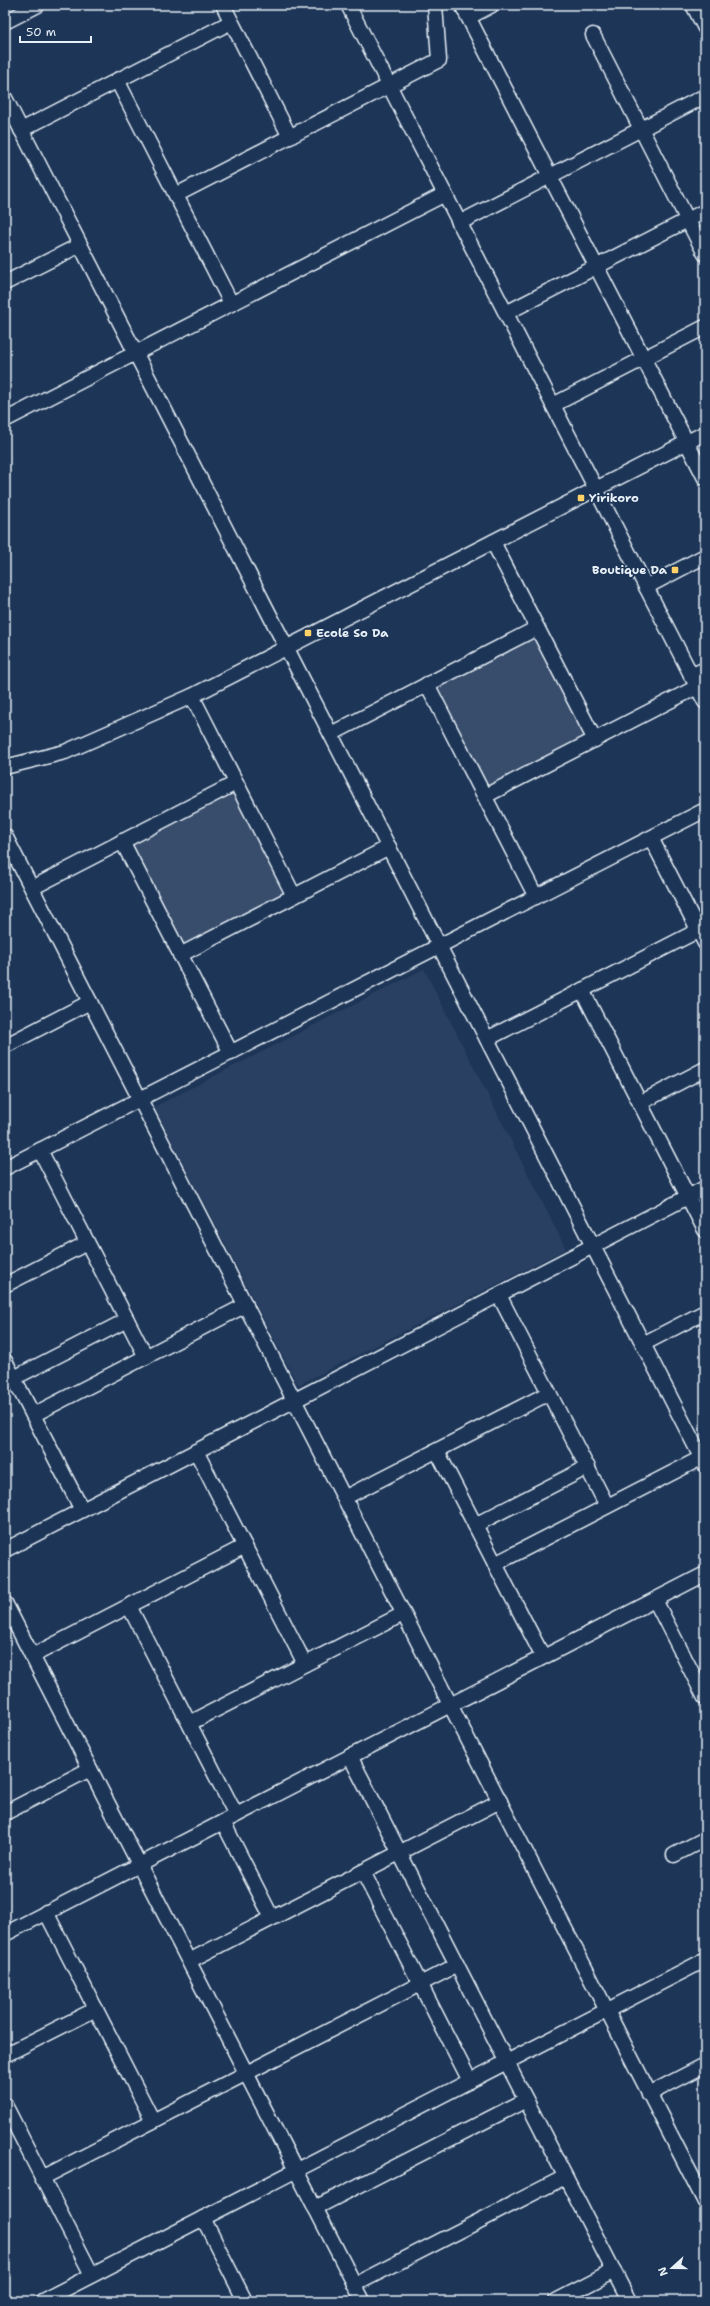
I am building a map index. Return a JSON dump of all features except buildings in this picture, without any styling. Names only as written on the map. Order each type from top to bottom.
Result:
[{"type":"street","points":[[5,22],[38,5]]},
{"type":"street","points":[[223,5],[290,137]]},
{"type":"street","points":[[348,5],[705,702]]},
{"type":"street","points":[[176,195],[439,60],[435,5]]},
{"type":"street","points":[[492,5],[466,11],[705,478]]},
{"type":"street","points":[[693,5],[705,28]]},
{"type":"street","points":[[21,130],[231,22]]},
{"type":"street","points":[[593,35],[705,254]]},
{"type":"street","points":[[117,80],[231,303]]},
{"type":"street","points":[[460,223],[705,96]]},
{"type":"street","points":[[5,98],[703,1461],[607,1506],[495,1564]]},
{"type":"street","points":[[5,420],[444,194]]},
{"type":"street","points":[[506,313],[705,211]]},
{"type":"street","points":[[5,283],[80,245]]},
{"type":"street","points":[[553,405],[705,327]]},
{"type":"street","points":[[5,767],[64,752],[192,696],[705,433]]},
{"type":"street","points":[[493,542],[595,740]]},
{"type":"street","points":[[646,587],[705,556]]},
{"type":"street","points":[[331,734],[537,628]]},
{"type":"street","points":[[485,796],[595,740],[694,681],[705,669]]},
{"type":"street","points":[[427,684],[536,897]]},
{"type":"street","points":[[192,696],[294,896]]},
{"type":"street","points":[[32,888],[236,783]]},
{"type":"street","points":[[5,1168],[705,810]]},
{"type":"street","points":[[5,836],[705,2202]]},
{"type":"street","points":[[651,838],[705,943]]},
{"type":"street","points":[[122,841],[231,1053]]},
{"type":"street","points":[[180,954],[389,847]]},
{"type":"street","points":[[487,1039],[698,930]]},
{"type":"street","points":[[582,990],[705,1230]]},
{"type":"street","points":[[5,1046],[90,1002]]},
{"type":"street","points":[[640,1103],[705,1069]]},
{"type":"street","points":[[40,1150],[146,1357]]},
{"type":"street","points":[[5,1550],[705,1188]]},
{"type":"street","points":[[5,1285],[87,1243]]},
{"type":"street","points":[[499,1295],[607,1506]]},
{"type":"street","points":[[33,1415],[246,1305]]},
{"type":"street","points":[[643,1344],[705,1312]]},
{"type":"street","points":[[14,1378],[127,1320]]},
{"type":"street","points":[[5,1361],[82,1510]]},
{"type":"street","points":[[344,1498],[549,1393]]},
{"type":"street","points":[[196,1451],[305,1664]]},
{"type":"street","points":[[437,1451],[543,1657]]},
{"type":"street","points":[[475,1525],[588,1467]]},
{"type":"street","points":[[32,1656],[245,1546]]},
{"type":"street","points":[[5,1934],[705,1574]]},
{"type":"street","points":[[655,1600],[705,1698]]},
{"type":"street","points":[[5,1603],[363,2301]]},
{"type":"street","points":[[129,1606],[236,1815]]},
{"type":"street","points":[[190,1723],[403,1614]]},
{"type":"street","points":[[350,1756],[629,2301]]},
{"type":"street","points":[[5,1813],[90,1769]]},
{"type":"street","points":[[189,1961],[500,1801]]},
{"type":"street","points":[[223,1822],[272,1918]]},
{"type":"street","points":[[674,1855],[705,1839]]},
{"type":"street","points":[[363,1872],[470,2081]]},
{"type":"street","points":[[46,1912],[153,2121]]},
{"type":"street","points":[[42,2301],[705,1960]]},
{"type":"street","points":[[42,2178],[457,1965]]},
{"type":"street","points":[[5,2055],[96,2009]]},
{"type":"street","points":[[650,2094],[705,2065]]},
{"type":"street","points":[[315,2208],[526,2100]]},
{"type":"street","points":[[5,2105],[92,2275]]},
{"type":"street","points":[[354,2285],[565,2177]]},
{"type":"street","points":[[203,2218],[245,2301]]},
{"type":"street","points":[[556,2301],[614,2272]]},
{"type":"shaded area","points":[[538,632],[590,736],[484,790],[432,686]]},
{"type":"shaded area","points":[[235,788],[287,892],[181,946],[128,842]]},
{"type":"shaded area","points":[[424,969],[566,1249],[298,1385],[154,1107]]},
{"type":"place","name":"Yirikoro","points":[[581,498]]},
{"type":"place","name":"Boutique Da","points":[[675,570]]},
{"type":"place","name":"Ecole So Da","points":[[308,633]]}]
